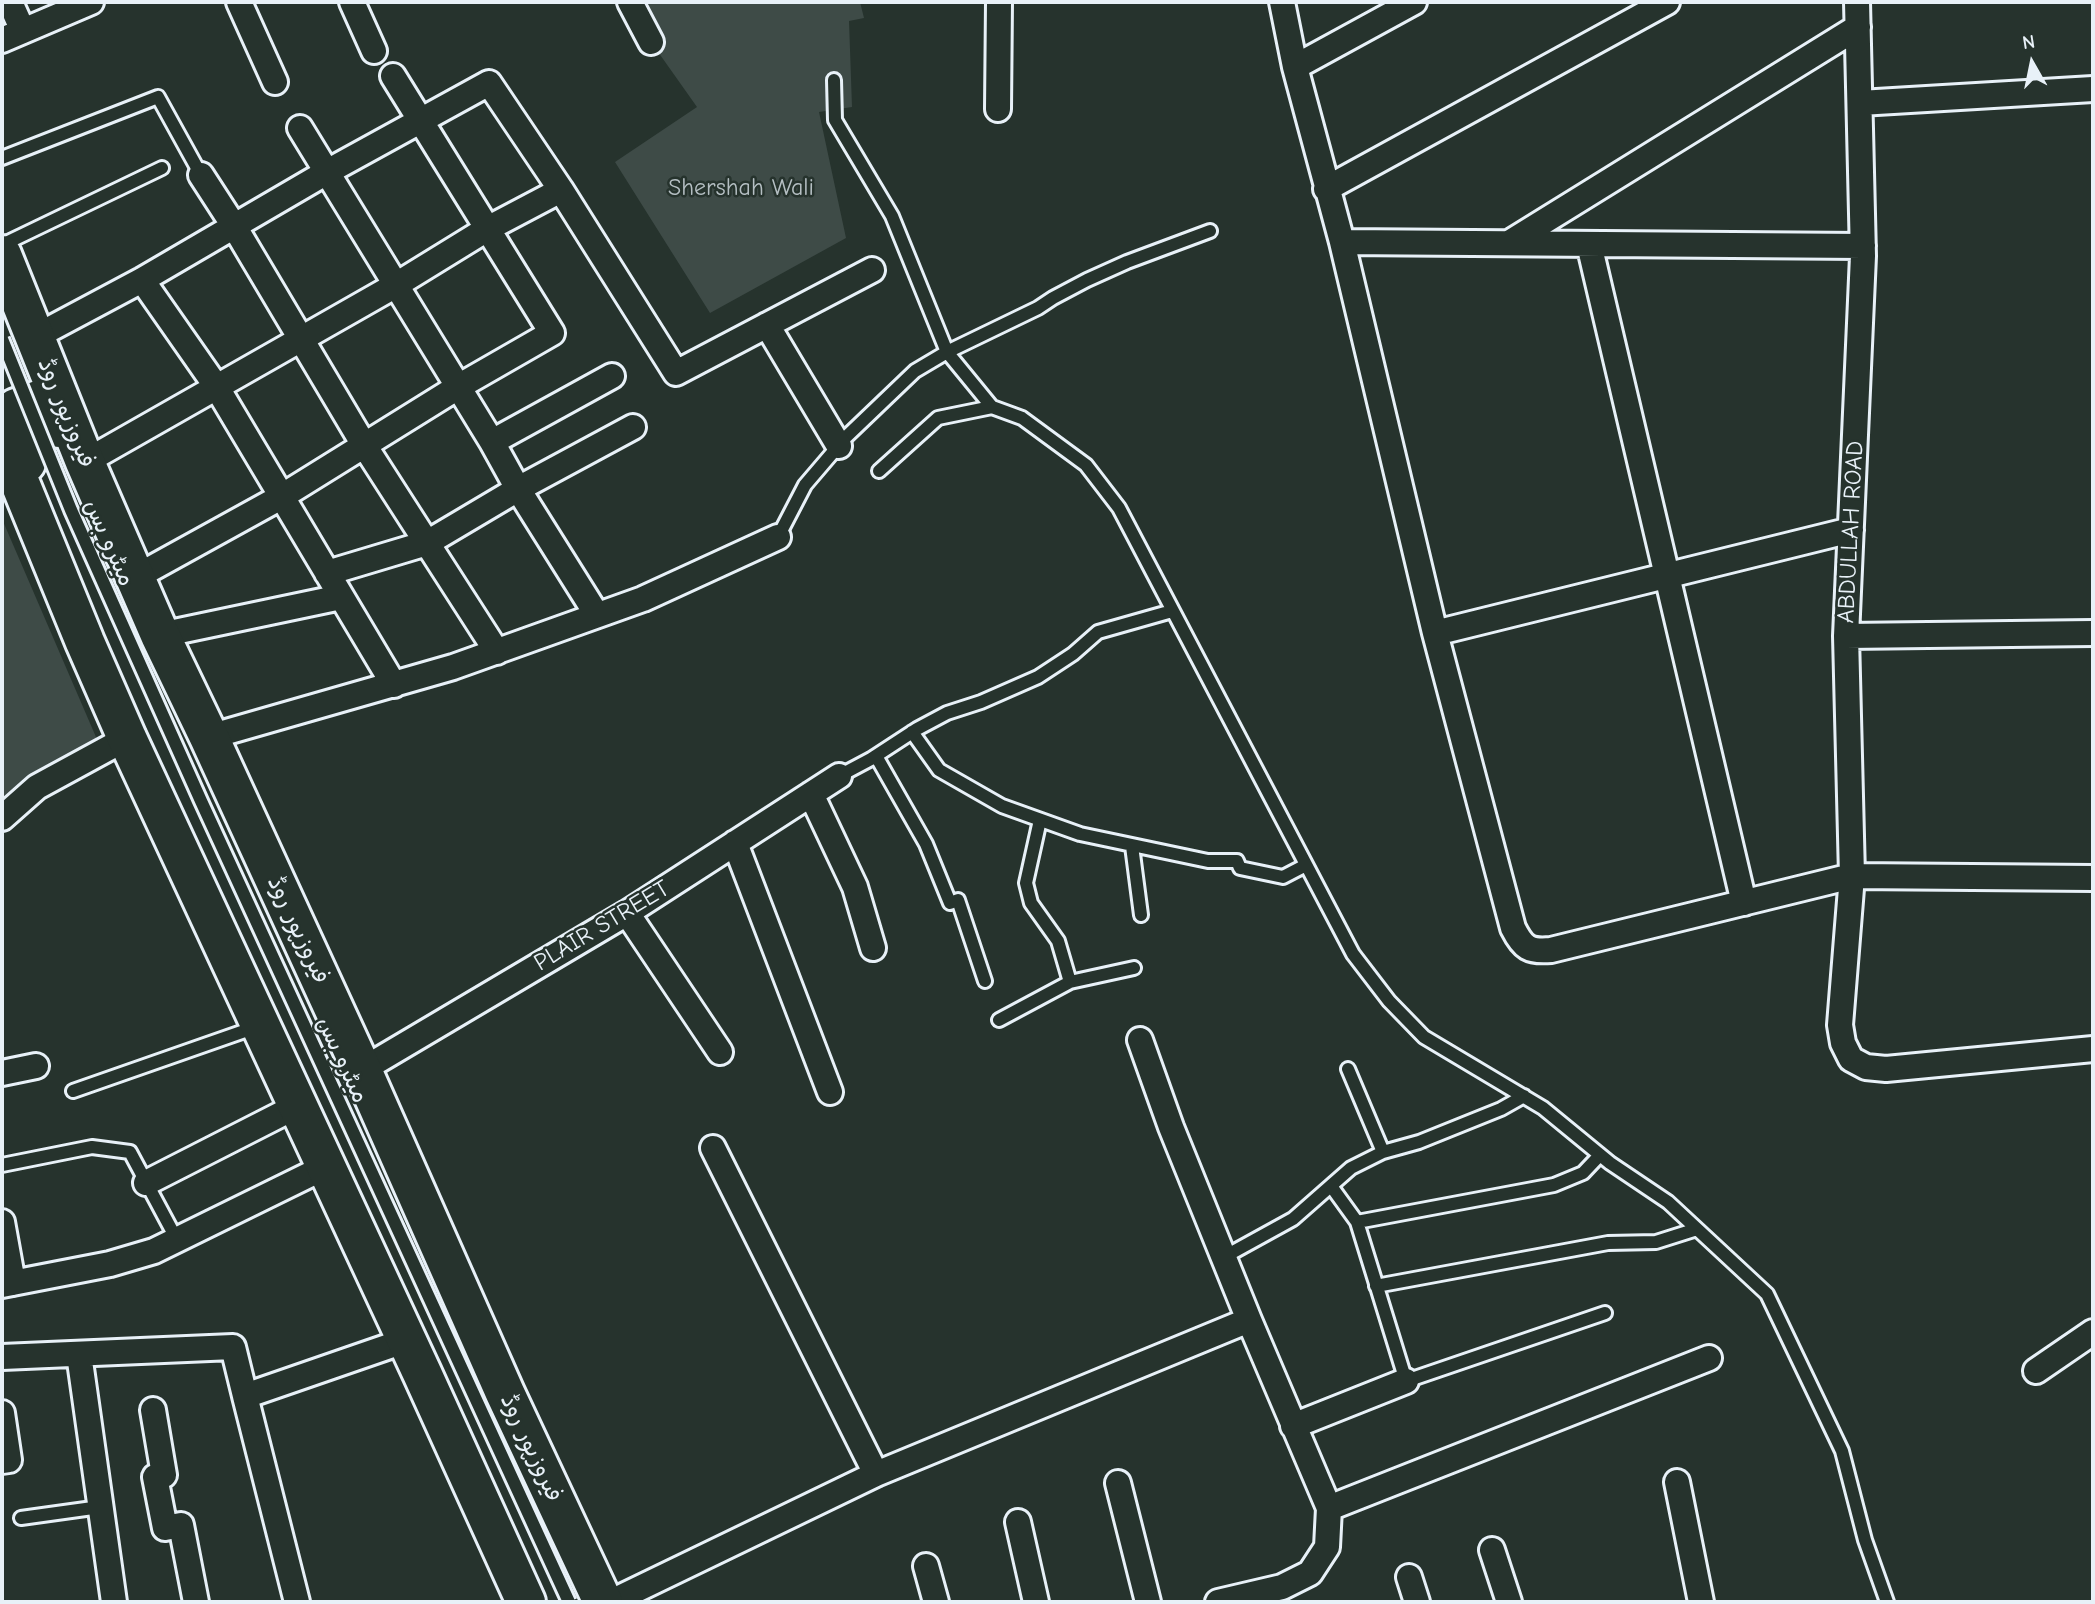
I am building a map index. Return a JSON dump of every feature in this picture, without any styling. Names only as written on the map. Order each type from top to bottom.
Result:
[{"type":"main road","name":"فیروزپور روڈ","points":[[2,255],[18,338],[85,462],[160,635],[362,1070],[505,1393],[603,1602]]},
{"type":"main road","points":[[2,286],[34,366],[30,380],[8,388],[2,385]]},
{"type":"main road","points":[[85,642],[84,596],[13,433],[11,420],[16,408],[38,400],[48,408],[55,419],[127,582],[160,635]]},
{"type":"main road","points":[[2,439],[127,738],[526,1602]]},
{"type":"street","points":[[10,2],[13,35],[91,2]]},
{"type":"street","points":[[239,2],[275,82]]},
{"type":"street","points":[[352,2],[374,51]]},
{"type":"street","points":[[630,2],[651,42]]},
{"type":"street","points":[[998,108],[999,2]]},
{"type":"street","points":[[1282,2],[1295,67],[1342,242],[1435,633],[1514,929],[1520,942],[1534,951],[1551,950],[1852,876],[2093,878]]},
{"type":"street","points":[[1295,67],[1414,2]]},
{"type":"street","points":[[1326,189],[1667,2]]},
{"type":"street","name":"ABDULLAH ROAD","points":[[1857,2],[1863,246],[1846,636],[1852,876],[1840,1025],[1843,1043],[1851,1059],[1866,1067],[1886,1069],[2093,1049]]},
{"type":"street","points":[[1509,243],[1858,27]]},
{"type":"street","points":[[136,577],[281,497],[458,387],[552,333],[393,76]]},
{"type":"street","points":[[18,338],[142,281],[327,172],[489,83],[561,190],[676,373],[872,270]]},
{"type":"street","points":[[1860,103],[2093,89]]},
{"type":"street","points":[[300,128],[597,615]]},
{"type":"street","points":[[201,175],[364,445],[497,652]]},
{"type":"street","points":[[85,462],[396,285],[487,229],[561,190]]},
{"type":"street","points":[[1342,242],[1863,246]]},
{"type":"street","points":[[1589,244],[1744,902]]},
{"type":"street","points":[[142,281],[216,386],[394,685]]},
{"type":"street","points":[[767,325],[839,446]]},
{"type":"street","points":[[492,442],[612,376]]},
{"type":"street","points":[[327,573],[427,544],[518,489],[633,427]]},
{"type":"street","points":[[1435,633],[1851,530]]},
{"type":"street","points":[[209,737],[394,685],[497,652],[643,599],[778,537]]},
{"type":"street","points":[[160,635],[341,597]]},
{"type":"street","points":[[1846,636],[2093,633]]},
{"type":"street","points":[[2,818],[37,787],[127,738]]},
{"type":"street","name":"PLAIR STREET","points":[[362,1070],[626,913],[839,776]]},
{"type":"street","points":[[811,794],[855,887],[873,948]]},
{"type":"street","points":[[735,843],[830,1092]]},
{"type":"street","points":[[626,913],[720,1052]]},
{"type":"street","points":[[1140,1040],[1171,1127],[1329,1508],[1327,1548],[1310,1573],[1284,1595],[1218,1602]]},
{"type":"street","points":[[2,1073],[36,1066]]},
{"type":"street","points":[[146,1183],[297,1106]]},
{"type":"street","points":[[713,1149],[876,1474]]},
{"type":"street","points":[[2,1222],[7,1284],[130,1259],[177,1240],[325,1167]]},
{"type":"street","points":[[611,1602],[876,1474],[1249,1320]]},
{"type":"street","points":[[2036,1371],[2093,1332]]},
{"type":"street","points":[[245,1396],[407,1340]]},
{"type":"street","points":[[2,1357],[233,1347],[296,1602]]},
{"type":"street","points":[[79,1354],[114,1602]]},
{"type":"street","points":[[1329,1508],[1709,1357]]},
{"type":"street","points":[[1293,1426],[1405,1381]]},
{"type":"street","points":[[153,1410],[163,1475],[155,1476],[165,1528],[181,1525],[196,1602]]},
{"type":"street","points":[[2,1413],[9,1460],[2,1461]]},
{"type":"street","points":[[1677,1482],[1701,1602]]},
{"type":"street","points":[[1118,1483],[1148,1602]]},
{"type":"street","points":[[1018,1522],[1036,1602]]},
{"type":"street","points":[[1492,1550],[1509,1602]]},
{"type":"street","points":[[926,1566],[936,1602]]},
{"type":"street","points":[[1409,1577],[1418,1602]]},
{"type":"lane","points":[[834,80],[835,120],[892,216],[947,352],[992,407],[1022,418],[1086,466],[1119,508],[1353,954],[1389,1001],[1424,1037],[1544,1108],[1600,1155],[1668,1202],[1767,1294],[1842,1451],[1865,1540],[1886,1602]]},
{"type":"lane","points":[[2,158],[158,97],[201,175]]},
{"type":"lane","points":[[2,244],[162,168]]},
{"type":"lane","points":[[778,537],[805,485],[839,446],[915,371],[1097,276],[1210,231]]},
{"type":"lane","name":"میٹرو بس","points":[[18,338],[71,510],[201,801],[569,1602]]},
{"type":"lane","points":[[879,471],[938,418],[992,407]]},
{"type":"lane","points":[[839,776],[947,713],[981,702],[1038,677],[1073,654],[1098,632],[1172,611]]},
{"type":"lane","points":[[912,732],[939,769],[1002,806],[1080,835],[1208,861],[1237,861],[1240,868],[1283,877],[1306,865]]},
{"type":"lane","points":[[876,756],[926,844],[950,903],[958,900],[985,981]]},
{"type":"lane","points":[[1040,820],[1026,883],[1031,903],[1058,941],[1070,982]]},
{"type":"lane","points":[[1132,846],[1141,915]]},
{"type":"lane","points":[[999,1020],[1070,982],[1135,968]]},
{"type":"lane","points":[[73,1091],[260,1026]]},
{"type":"lane","points":[[1348,1069],[1383,1152]]},
{"type":"lane","points":[[1224,1257],[1293,1219],[1351,1168],[1383,1152],[1419,1142],[1501,1110],[1524,1096]]},
{"type":"lane","points":[[2,1165],[92,1147],[130,1152],[177,1240]]},
{"type":"lane","points":[[1357,1222],[1553,1185],[1583,1173],[1600,1155]]},
{"type":"lane","points":[[1331,1185],[1357,1222],[1405,1381],[1605,1313]]},
{"type":"lane","points":[[1376,1286],[1608,1243],[1656,1242],[1697,1229]]},
{"type":"lane","points":[[21,1518],[100,1507]]},
{"type":"green space","name":"Shershah Wali","points":[[630,2],[860,2],[864,18],[849,21],[852,107],[819,112],[846,238],[710,313],[615,162],[697,107],[651,42]]},
{"type":"green space","points":[[2,519],[102,751],[2,818]]}]
